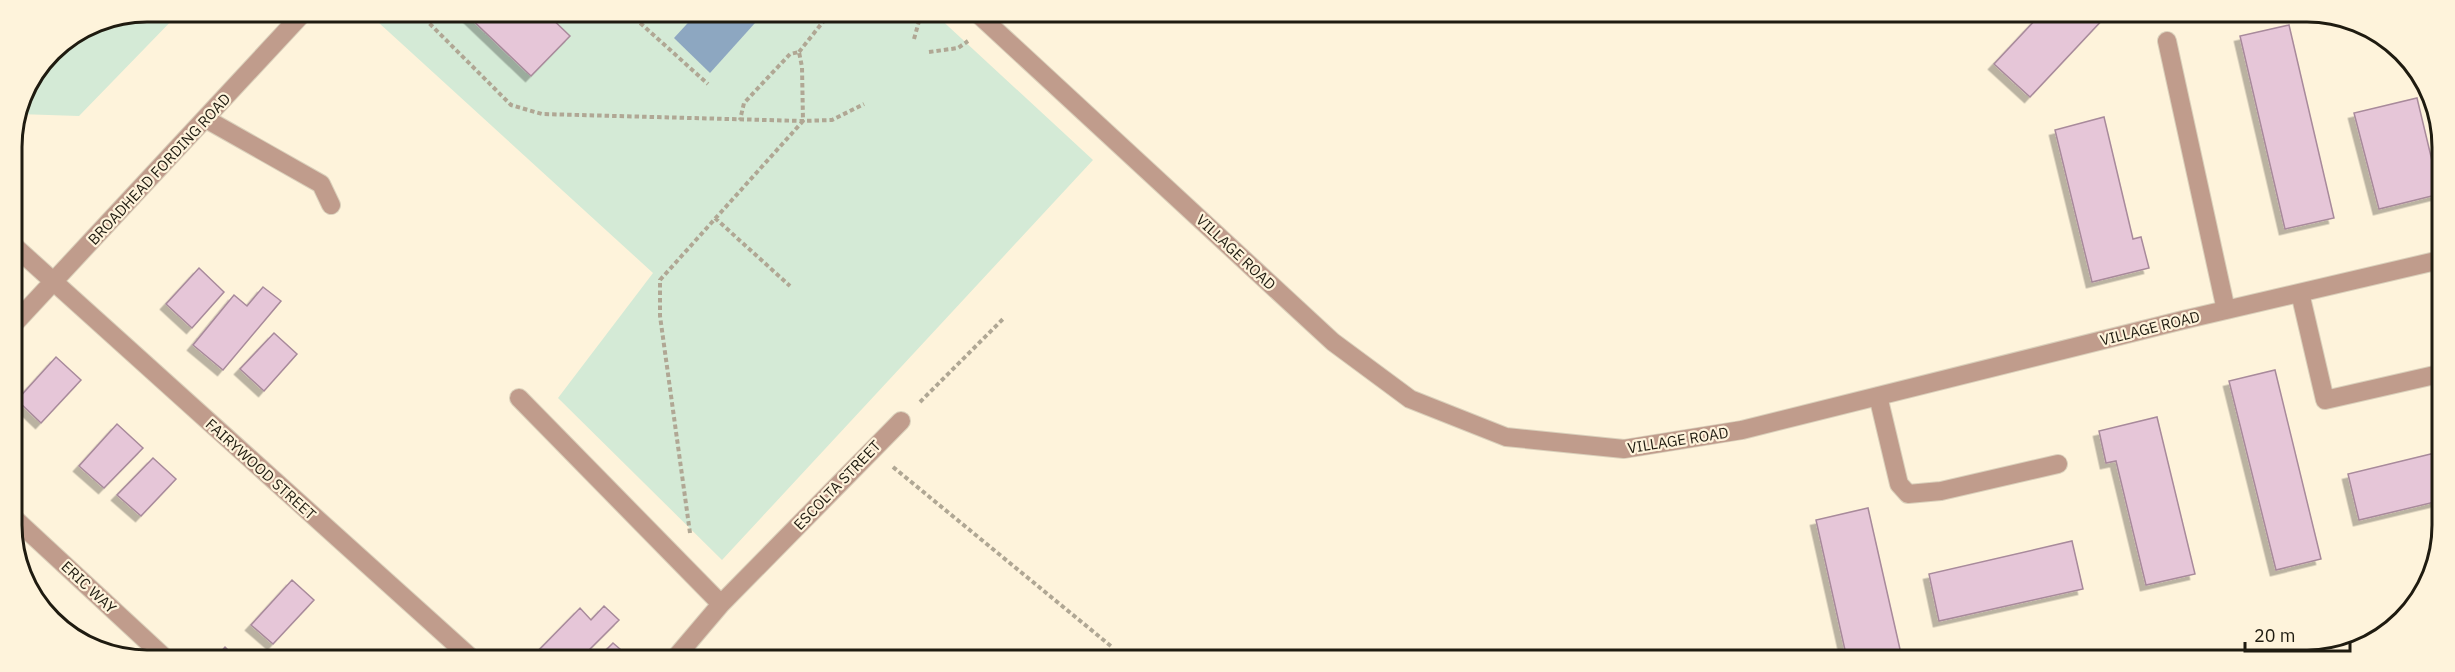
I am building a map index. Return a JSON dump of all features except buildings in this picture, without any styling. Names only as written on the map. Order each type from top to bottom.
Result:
[{"type":"street","name":"BROADHEAD FORDING ROAD","points":[[23,315],[295,22]]},
{"type":"street","name":"VILLAGE ROAD","points":[[986,22],[1333,342],[1410,399],[1506,437],[1624,449],[1742,430],[2226,310],[2432,262]]},
{"type":"street","points":[[2167,41],[2226,310]]},
{"type":"street","points":[[206,118],[321,184],[331,205]]},
{"type":"street","name":"FAIRYWOOD STREET","points":[[23,254],[462,650]]},
{"type":"street","points":[[2300,293],[2325,400],[2432,376]]},
{"type":"street","points":[[1878,396],[1899,484],[1908,494],[1941,491],[2058,464]]},
{"type":"street","points":[[519,398],[721,604]]},
{"type":"street","name":"ESCOLTA STREET","points":[[682,650],[721,604],[901,421]]},
{"type":"street","name":"ERIC WAY","points":[[22,526],[157,650]]},
{"type":"path","points":[[427,22],[511,105],[542,114],[803,121],[832,120],[864,104]]},
{"type":"path","points":[[639,22],[708,84]]},
{"type":"path","points":[[740,120],[744,104],[790,54],[799,52],[823,22]]},
{"type":"path","points":[[914,39],[919,22]]},
{"type":"path","points":[[929,52],[958,48],[982,22]]},
{"type":"path","points":[[675,557],[692,543],[660,316],[660,280],[803,121],[802,67],[799,52]]},
{"type":"path","points":[[715,218],[790,286]]},
{"type":"path","points":[[901,421],[1004,318]]},
{"type":"path","points":[[871,449],[1112,647]]},
{"type":"green space","points":[[148,22],[170,22],[79,116],[27,114],[35,92],[59,59],[85,39],[108,29]]},
{"type":"green space","points":[[378,22],[944,22],[1093,160],[722,560],[558,398],[653,273]]},
{"type":"water","points":[[689,22],[756,22],[710,73],[674,38]]}]
